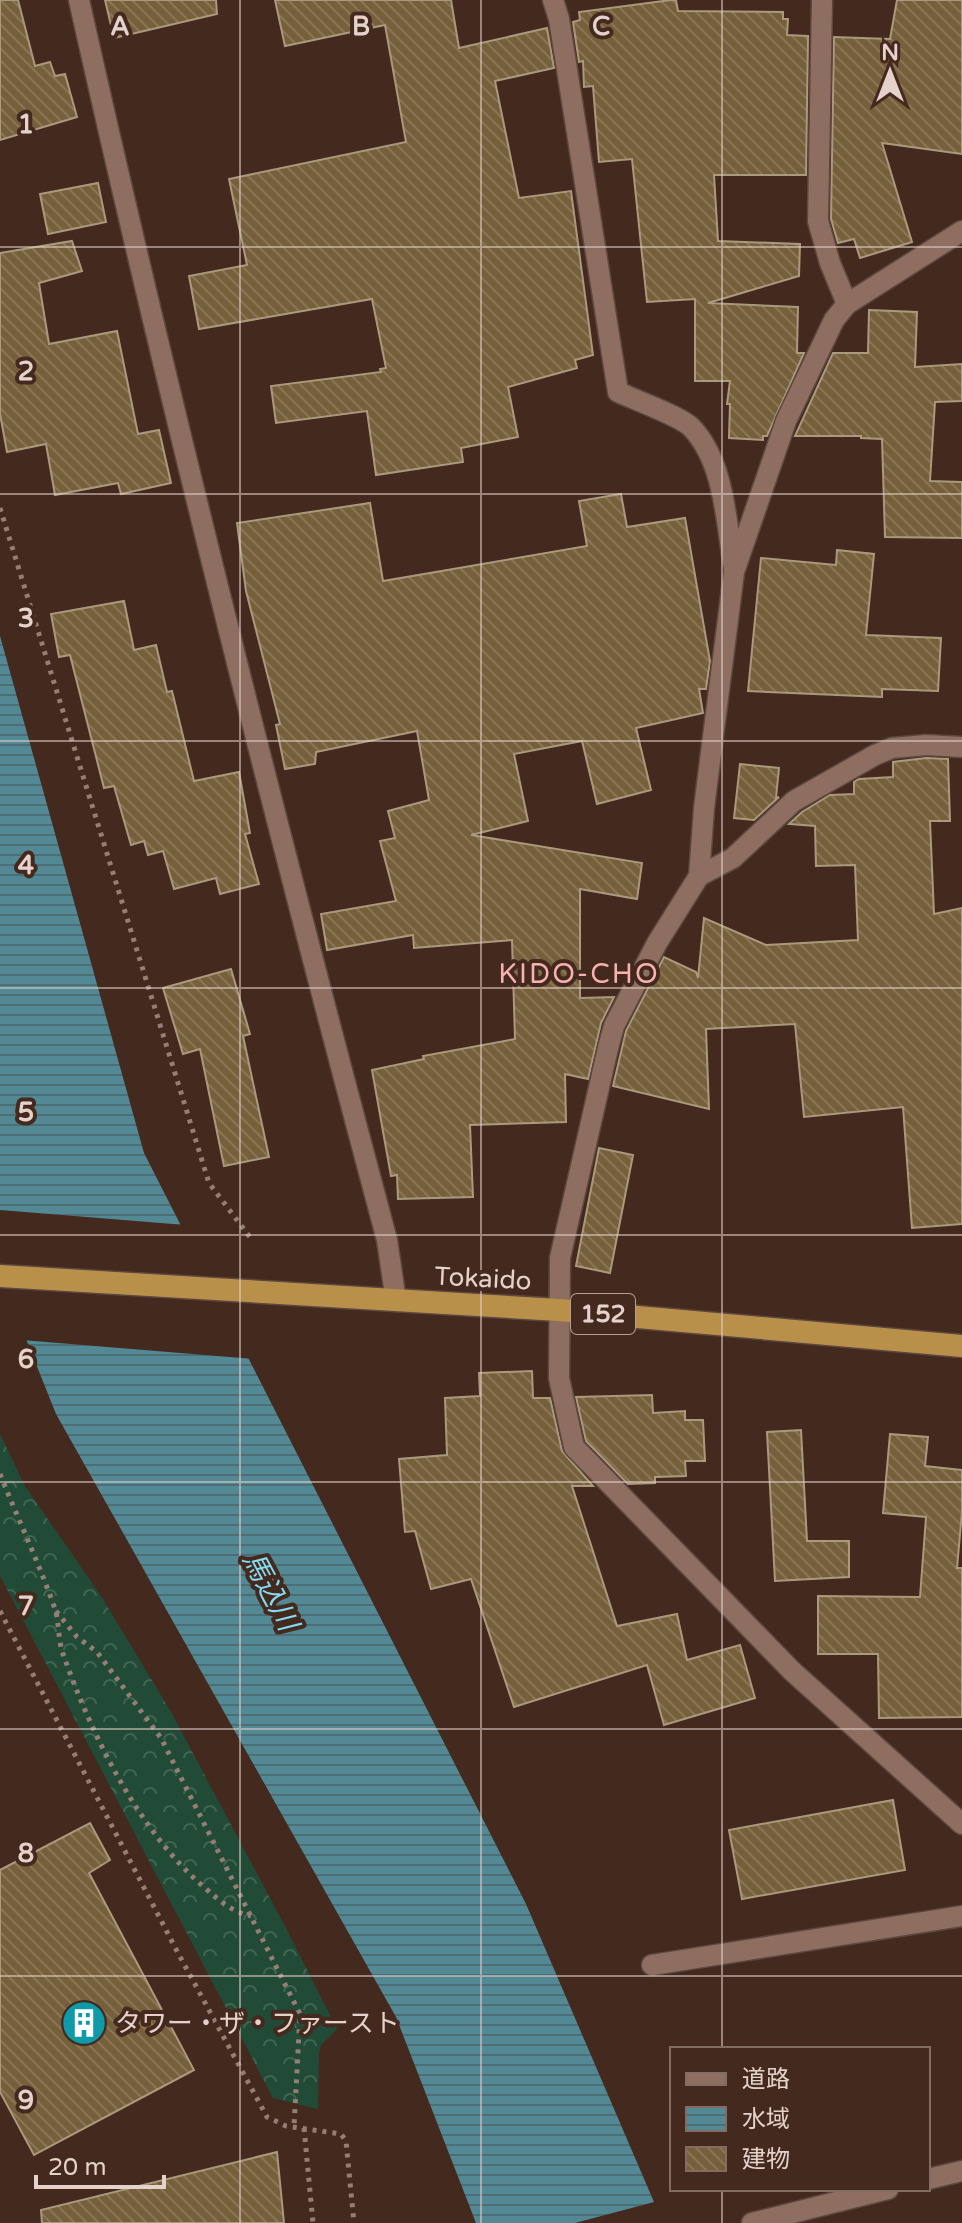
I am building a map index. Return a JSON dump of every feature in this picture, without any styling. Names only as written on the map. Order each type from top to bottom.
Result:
[{"type":"highway","name":"Tokaido","points":[[0,1276],[559,1310],[962,1346]]},
{"type":"street","points":[[79,0],[128,221],[279,833],[387,1240],[396,1301]]},
{"type":"street","points":[[553,0],[618,392],[689,425],[701,442],[712,460],[720,491],[734,572]]},
{"type":"street","points":[[822,0],[818,221],[825,249],[847,304]]},
{"type":"street","points":[[962,231],[847,304],[827,332],[786,421],[734,572],[704,808],[699,876],[657,943],[614,1026],[560,1258],[559,1310],[559,1378],[574,1447],[792,1671],[962,1824]]},
{"type":"street","points":[[699,876],[733,858],[794,801],[875,755],[903,747],[962,747]]},
{"type":"street","points":[[652,1965],[962,1916]]},
{"type":"street","points":[[930,2179],[962,2171]]},
{"type":"street","points":[[752,2223],[880,2191]]},
{"type":"path","points":[[0,508],[209,1183],[252,1240]]},
{"type":"path","points":[[0,1474],[56,1611],[62,1649],[90,1718],[144,1820],[172,1858],[198,1882],[236,1913],[252,1916]]},
{"type":"path","points":[[0,1611],[261,2108],[274,2122],[341,2134],[346,2141],[354,2223]]},
{"type":"path","points":[[56,1611],[77,1637],[97,1652],[161,1738],[300,2014],[294,2127]]},
{"type":"path","points":[[304,2128],[313,2223]]},
{"type":"green space","points":[[0,1434],[25,1486],[101,1596],[171,1712],[337,2029],[321,2045],[319,2053],[318,2109],[273,2098],[0,1576]]},
{"type":"water","name":"馬込川","points":[[0,636],[144,1153],[526,1904],[663,2223],[476,2223],[396,2017],[56,1414],[0,1274]]},
{"type":"pier","points":[[0,1210],[185,1225],[254,1359],[22,1340],[0,1285]]},
{"type":"pier","points":[[658,2201],[667,2223],[575,2223]]},
{"type":"building","points":[[0,0],[18,0],[35,66],[50,62],[55,76],[65,74],[77,117],[0,140]]},
{"type":"building","points":[[105,0],[216,0],[217,14],[114,38]]},
{"type":"building","points":[[275,0],[451,0],[459,48],[547,28],[554,68],[495,81],[519,198],[571,191],[593,355],[575,360],[577,368],[508,387],[518,437],[461,448],[463,462],[376,475],[367,411],[276,423],[271,386],[381,372],[380,369],[386,368],[372,299],[199,329],[189,276],[247,265],[229,179],[406,142],[385,25],[285,46]]},
{"type":"building","points":[[676,0],[678,11],[783,12],[783,19],[788,19],[787,35],[808,36],[806,175],[714,175],[718,241],[800,244],[799,276],[708,303],[798,307],[797,353],[804,353],[763,440],[729,438],[730,404],[727,404],[730,381],[695,381],[695,299],[647,302],[632,159],[599,162],[593,86],[584,87],[583,61],[579,62],[573,22],[580,20],[579,12]]},
{"type":"building","points":[[897,0],[962,0],[962,154],[882,143],[912,242],[860,258],[854,239],[838,243],[831,219],[834,37],[890,39]]},
{"type":"building","points":[[98,183],[106,222],[48,234],[40,194]]},
{"type":"building","points":[[72,241],[82,271],[39,283],[49,344],[117,331],[138,434],[159,430],[171,483],[121,494],[118,483],[55,495],[46,444],[7,452],[0,414],[0,253]]},
{"type":"building","points":[[869,310],[917,312],[915,367],[962,364],[962,401],[935,402],[930,481],[962,482],[962,538],[885,537],[882,439],[795,436],[833,353],[868,353]]},
{"type":"building","points":[[621,494],[627,527],[685,518],[710,661],[706,689],[699,689],[703,713],[636,728],[651,790],[597,804],[582,741],[514,754],[528,821],[471,835],[642,863],[637,899],[580,889],[580,998],[614,997],[601,1023],[588,1079],[565,1074],[566,1122],[470,1125],[473,1197],[398,1199],[397,1175],[391,1176],[372,1070],[424,1059],[423,1056],[515,1039],[512,940],[414,948],[413,935],[327,950],[321,914],[396,901],[380,841],[395,838],[388,811],[429,800],[417,731],[316,752],[315,764],[285,769],[276,725],[280,724],[246,591],[237,523],[370,503],[383,581],[587,546],[579,501]]},
{"type":"building","points":[[837,550],[874,554],[866,635],[941,638],[938,691],[882,689],[882,697],[748,691],[761,558],[836,565]]},
{"type":"building","points":[[124,601],[134,650],[156,645],[167,692],[172,691],[194,781],[239,772],[250,833],[245,834],[259,884],[220,894],[216,878],[174,889],[163,851],[148,855],[144,841],[131,845],[114,786],[104,788],[70,655],[59,657],[51,614]]},
{"type":"building","points":[[948,759],[950,821],[930,821],[934,914],[962,908],[962,1224],[912,1228],[903,1107],[804,1117],[795,1024],[706,1029],[709,1109],[613,1086],[626,1031],[664,957],[696,972],[698,978],[704,918],[766,945],[858,940],[855,865],[816,866],[815,826],[789,824],[830,795],[854,794],[854,782],[859,779],[893,777],[893,762]]},
{"type":"building","points":[[740,764],[779,768],[776,798],[779,797],[754,820],[734,818]]},
{"type":"building","points":[[231,969],[250,1034],[243,1036],[269,1157],[224,1166],[200,1049],[183,1054],[163,988]]},
{"type":"building","points":[[599,1148],[633,1155],[610,1273],[576,1266]]},
{"type":"building","points":[[532,1371],[533,1398],[550,1398],[562,1451],[593,1486],[572,1486],[617,1626],[677,1614],[687,1660],[740,1645],[755,1698],[664,1725],[647,1665],[514,1707],[471,1579],[431,1589],[415,1531],[405,1532],[399,1459],[447,1455],[445,1398],[480,1396],[479,1373]]},
{"type":"building","points":[[652,1395],[653,1413],[685,1411],[685,1420],[703,1420],[705,1461],[685,1461],[686,1476],[655,1477],[655,1483],[628,1484],[586,1441],[576,1397]]},
{"type":"building","points":[[801,1430],[807,1541],[849,1541],[849,1577],[775,1581],[767,1432]]},
{"type":"building","points":[[890,1434],[928,1437],[925,1466],[962,1470],[957,1568],[962,1568],[962,1717],[879,1718],[878,1654],[818,1654],[818,1596],[920,1597],[926,1517],[883,1513]]},
{"type":"building","points":[[893,1800],[905,1870],[742,1899],[729,1830]]},
{"type":"building","name":"タワー・ザ・ファースト","points":[[90,1823],[110,1860],[89,1873],[194,2070],[34,2155],[0,2092],[0,1870]]},
{"type":"building","points":[[277,2152],[284,2223],[42,2223],[41,2210]]},
{"type":"place","name":"タワー・ザ・ファースト","points":[[84,2023]]},
{"type":"district","name":"KIDO-CHO","points":[[579,973]]}]
